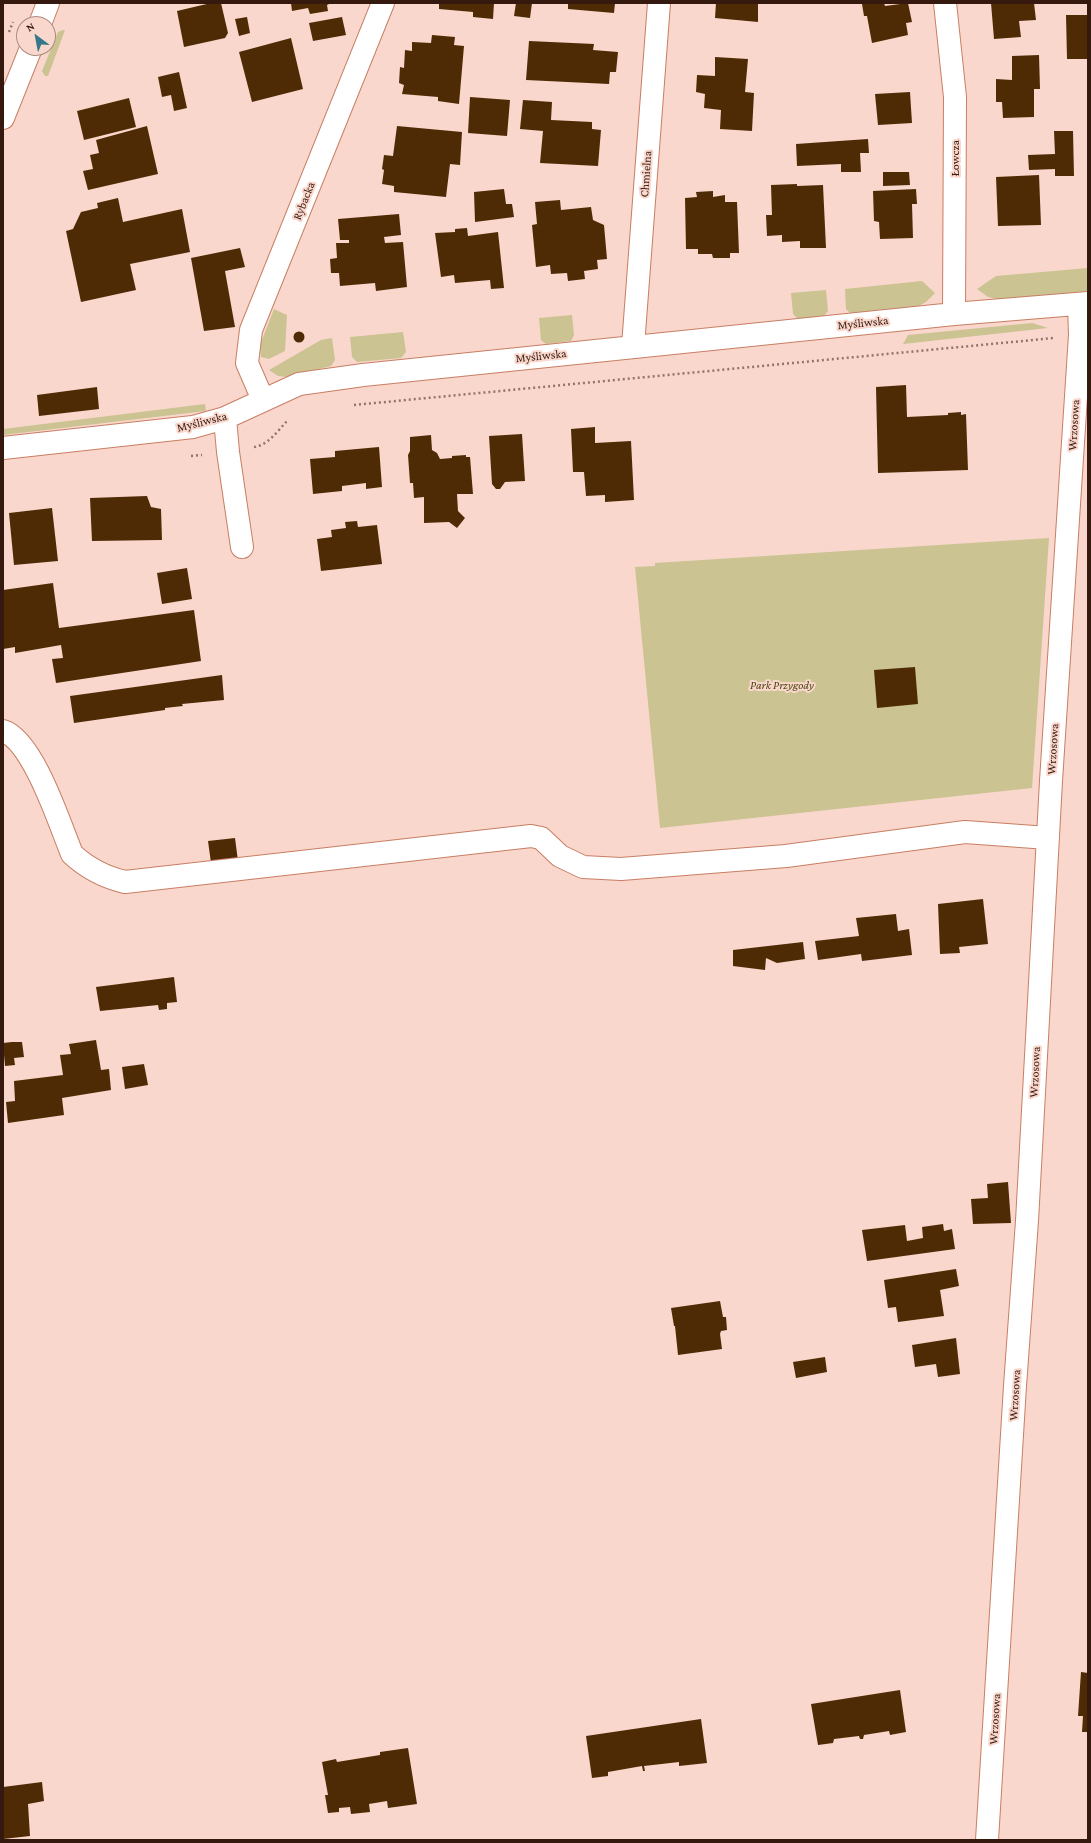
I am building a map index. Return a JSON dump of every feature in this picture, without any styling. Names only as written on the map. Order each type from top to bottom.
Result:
[{"type":"street","points":[[43,16],[48,3]]},
{"type":"street","name":"Rybacka","points":[[263,400],[247,363],[251,330],[384,3]]},
{"type":"street","name":"Chmielna","points":[[633,346],[659,3]]},
{"type":"street","name":"Łowcza","points":[[945,3],[955,97],[954,314]]},
{"type":"street","points":[[3,118],[28,56]]},
{"type":"street","name":"Myśliwska","points":[[3,448],[193,427],[226,418],[299,384],[363,375],[954,314],[1084,304]]},
{"type":"street","name":"Wrzosowa","points":[[987,1840],[1015,1386],[1028,1213],[1048,838],[1080,336],[1084,304]]},
{"type":"street","points":[[226,418],[228,452],[242,547]]},
{"type":"street","points":[[3,731],[10,734],[20,742],[37,768],[72,854],[82,863],[108,878],[125,882],[531,836],[541,838],[560,856],[583,867],[621,870],[786,856],[965,832],[1048,838]]},
{"type":"path","points":[[7,36],[15,16]]},
{"type":"path","points":[[349,405],[1080,336]]},
{"type":"path","points":[[186,456],[228,452],[261,446],[277,434],[287,420],[292,417]]},
{"type":"green space","points":[[65,30],[56,54],[56,37],[58,32]]},
{"type":"green space","points":[[48,56],[55,56],[48,76],[45,76],[42,71]]},
{"type":"green space","points":[[1088,268],[1088,291],[1002,300],[988,297],[977,289],[996,276]]},
{"type":"green space","points":[[922,281],[935,293],[926,302],[917,307],[851,314],[846,309],[845,289]]},
{"type":"green space","points":[[826,290],[828,311],[824,316],[798,319],[793,314],[791,293]]},
{"type":"green space","points":[[274,309],[287,315],[285,351],[269,359],[261,357],[260,345]]},
{"type":"green space","points":[[572,315],[574,335],[571,341],[546,344],[541,340],[539,318]]},
{"type":"green space","points":[[1032,323],[1048,328],[903,344],[908,335]]},
{"type":"green space","points":[[403,332],[406,352],[401,358],[357,362],[352,357],[350,337]]},
{"type":"green space","points":[[332,338],[335,360],[331,366],[287,377],[278,376],[269,370],[321,340]]},
{"type":"green space","points":[[205,404],[206,411],[3,435],[3,429]]},
{"type":"green space","name":"Park Przygody","points":[[1049,538],[1032,788],[660,828],[635,567],[655,566],[655,563]]},
{"type":"building","points":[[211,3],[221,3],[228,33],[225,38],[184,47],[177,11]]},
{"type":"building","points":[[291,3],[331,3],[327,5],[328,11],[310,14],[308,8],[292,11]]},
{"type":"building","points":[[439,3],[494,3],[493,19],[473,17],[473,12],[439,9]]},
{"type":"building","points":[[516,3],[532,3],[530,18],[514,16]]},
{"type":"building","points":[[568,3],[615,3],[614,13],[568,9]]},
{"type":"building","points":[[716,3],[758,3],[758,22],[715,18]]},
{"type":"building","points":[[884,3],[885,6],[908,3],[912,22],[906,23],[908,35],[872,43],[867,16],[864,16],[862,4]]},
{"type":"building","points":[[991,3],[1034,3],[1036,20],[1019,21],[1021,37],[994,39]]},
{"type":"building","points":[[1066,15],[1088,15],[1088,59],[1067,59]]},
{"type":"building","points":[[247,17],[250,33],[239,36],[235,19]]},
{"type":"building","points":[[342,17],[346,35],[313,41],[309,23]]},
{"type":"building","points":[[432,35],[455,37],[454,45],[464,46],[459,104],[438,101],[438,97],[402,94],[404,85],[399,83],[400,67],[404,68],[405,50],[412,51],[412,42],[431,43]]},
{"type":"building","points":[[291,38],[303,89],[252,102],[239,52]]},
{"type":"building","points":[[529,41],[594,44],[593,50],[618,52],[616,72],[610,72],[609,84],[526,80]]},
{"type":"building","points":[[1039,55],[1040,89],[1034,89],[1034,117],[1003,118],[1002,102],[996,102],[996,79],[1012,80],[1012,56]]},
{"type":"building","points":[[715,57],[748,59],[745,92],[754,93],[752,131],[720,129],[721,110],[704,108],[705,94],[696,92],[697,75],[715,76]]},
{"type":"building","points":[[179,72],[187,108],[174,111],[171,95],[162,97],[158,77]]},
{"type":"building","points":[[910,92],[912,123],[878,125],[875,94]]},
{"type":"building","points":[[470,97],[510,100],[507,136],[468,133]]},
{"type":"building","points":[[129,98],[136,127],[84,140],[77,111]]},
{"type":"building","points":[[523,100],[552,102],[551,120],[592,122],[592,129],[601,130],[598,166],[540,163],[543,131],[520,129]]},
{"type":"building","points":[[147,126],[158,174],[88,190],[83,171],[93,169],[90,155],[99,153],[96,140]]},
{"type":"building","points":[[397,126],[462,132],[460,165],[450,164],[446,197],[394,192],[394,186],[382,184],[384,155],[393,156]]},
{"type":"building","points":[[1054,131],[1073,131],[1074,176],[1055,176],[1055,169],[1029,170],[1028,155],[1055,154]]},
{"type":"building","points":[[868,139],[869,153],[860,153],[861,172],[841,172],[841,164],[797,166],[796,144]]},
{"type":"building","points":[[883,172],[909,172],[910,185],[883,186]]},
{"type":"building","points":[[1039,175],[1041,225],[998,226],[996,177]]},
{"type":"building","points":[[797,184],[797,186],[823,185],[826,248],[800,248],[800,241],[782,242],[782,235],[767,236],[766,215],[772,215],[771,185]]},
{"type":"building","points":[[504,189],[506,204],[512,204],[514,217],[475,222],[474,192]]},
{"type":"building","points":[[916,189],[917,204],[912,204],[913,238],[880,239],[879,222],[874,221],[873,191]]},
{"type":"building","points":[[713,191],[713,197],[725,195],[725,202],[737,202],[739,253],[730,253],[730,258],[713,258],[712,254],[698,254],[698,249],[686,249],[685,198],[697,197],[696,192]]},
{"type":"building","points":[[118,198],[123,222],[182,209],[190,252],[130,264],[136,290],[81,302],[66,231],[73,229],[81,212],[98,208],[97,203]]},
{"type":"building","points":[[560,200],[561,210],[591,207],[593,220],[604,225],[607,259],[597,260],[598,269],[584,271],[585,279],[568,281],[567,273],[551,274],[550,265],[536,267],[532,225],[537,224],[535,202]]},
{"type":"building","points":[[399,214],[401,235],[384,237],[385,243],[403,242],[407,287],[376,291],[375,283],[340,286],[339,273],[331,273],[330,259],[337,258],[336,243],[349,243],[349,240],[340,240],[338,219]]},
{"type":"building","points":[[467,228],[468,236],[498,232],[504,288],[491,289],[490,280],[455,283],[454,275],[441,277],[435,233],[455,232],[455,229]]},
{"type":"building","points":[[240,248],[245,267],[225,271],[235,327],[204,331],[191,258]]},
{"type":"building","points":[[297,332],[301,332],[303,333],[303,341],[297,342],[294,339],[294,335]]},
{"type":"building","points":[[906,385],[907,417],[948,415],[948,413],[961,412],[961,415],[966,414],[968,470],[878,473],[876,387]]},
{"type":"building","points":[[97,387],[99,409],[39,416],[37,395]]},
{"type":"building","points":[[595,427],[595,443],[631,441],[634,500],[605,502],[605,495],[586,496],[584,472],[573,472],[571,429]]},
{"type":"building","points":[[522,434],[525,481],[505,482],[500,489],[496,489],[492,484],[489,436]]},
{"type":"building","points":[[431,435],[432,450],[437,453],[440,459],[466,455],[466,457],[470,457],[473,494],[457,494],[458,511],[465,518],[457,528],[449,522],[424,523],[424,497],[414,498],[413,483],[410,483],[408,455],[410,451],[410,437]]},
{"type":"building","points":[[379,447],[382,487],[366,489],[366,483],[342,486],[342,491],[313,494],[310,459],[335,457],[335,451]]},
{"type":"building","points":[[147,496],[151,507],[161,509],[162,540],[92,541],[90,498]]},
{"type":"building","points":[[52,508],[58,561],[14,565],[9,513]]},
{"type":"building","points":[[357,521],[358,527],[377,525],[382,564],[321,571],[317,539],[332,537],[331,530],[346,528],[345,522]]},
{"type":"building","points":[[187,568],[192,599],[162,604],[157,573]]},
{"type":"building","points":[[53,583],[59,628],[194,610],[201,661],[56,683],[52,659],[63,658],[61,645],[15,653],[15,647],[3,649],[3,590]]},
{"type":"building","points":[[915,667],[918,704],[877,708],[874,670]]},
{"type":"building","points":[[222,675],[224,700],[182,704],[183,706],[165,708],[165,710],[74,723],[70,696]]},
{"type":"building","points":[[235,838],[238,861],[211,863],[208,841]]},
{"type":"building","points":[[983,899],[988,944],[959,947],[960,953],[940,954],[938,904]]},
{"type":"building","points":[[896,914],[898,931],[909,929],[912,955],[862,961],[861,954],[818,960],[815,941],[859,936],[856,918]]},
{"type":"building","points":[[803,942],[805,959],[777,963],[766,958],[765,970],[733,966],[733,950]]},
{"type":"building","points":[[174,977],[177,1002],[167,1003],[167,1009],[159,1010],[158,1005],[100,1011],[96,987]]},
{"type":"building","points":[[96,1040],[101,1070],[109,1069],[111,1090],[62,1098],[64,1115],[8,1123],[6,1102],[15,1101],[14,1081],[63,1075],[60,1055],[71,1054],[69,1044]]},
{"type":"building","points":[[22,1042],[24,1057],[14,1058],[15,1065],[5,1066],[3,1043]]},
{"type":"building","points":[[144,1064],[148,1085],[125,1089],[122,1067]]},
{"type":"building","points":[[1008,1182],[1011,1223],[973,1224],[971,1199],[988,1198],[987,1184]]},
{"type":"building","points":[[943,1224],[944,1231],[952,1229],[955,1249],[867,1261],[862,1230],[905,1225],[907,1241],[923,1238],[922,1227]]},
{"type":"building","points":[[956,1269],[959,1286],[940,1290],[944,1316],[898,1322],[896,1307],[888,1308],[884,1280]]},
{"type":"building","points":[[720,1301],[723,1317],[726,1317],[727,1330],[721,1331],[720,1334],[722,1349],[678,1355],[675,1326],[671,1308]]},
{"type":"building","points":[[956,1338],[960,1374],[938,1377],[936,1364],[915,1367],[912,1345]]},
{"type":"building","points":[[825,1357],[827,1372],[796,1378],[793,1362]]},
{"type":"building","points":[[1081,1672],[1088,1673],[1088,1732],[1082,1732],[1083,1716],[1078,1716]]},
{"type":"building","points":[[900,1690],[906,1732],[890,1735],[889,1731],[864,1735],[863,1739],[860,1739],[859,1736],[834,1739],[833,1743],[818,1745],[811,1704]]},
{"type":"building","points":[[701,1719],[707,1763],[679,1766],[679,1762],[644,1766],[645,1771],[643,1771],[642,1766],[608,1772],[608,1776],[592,1778],[586,1736]]},
{"type":"building","points":[[408,1748],[417,1804],[388,1808],[387,1801],[369,1804],[370,1812],[351,1814],[350,1807],[339,1808],[339,1812],[328,1813],[325,1795],[328,1795],[322,1762],[336,1759],[337,1762],[380,1755],[380,1752]]},
{"type":"building","points":[[42,1782],[44,1801],[28,1804],[30,1836],[3,1839],[3,1787]]}]
